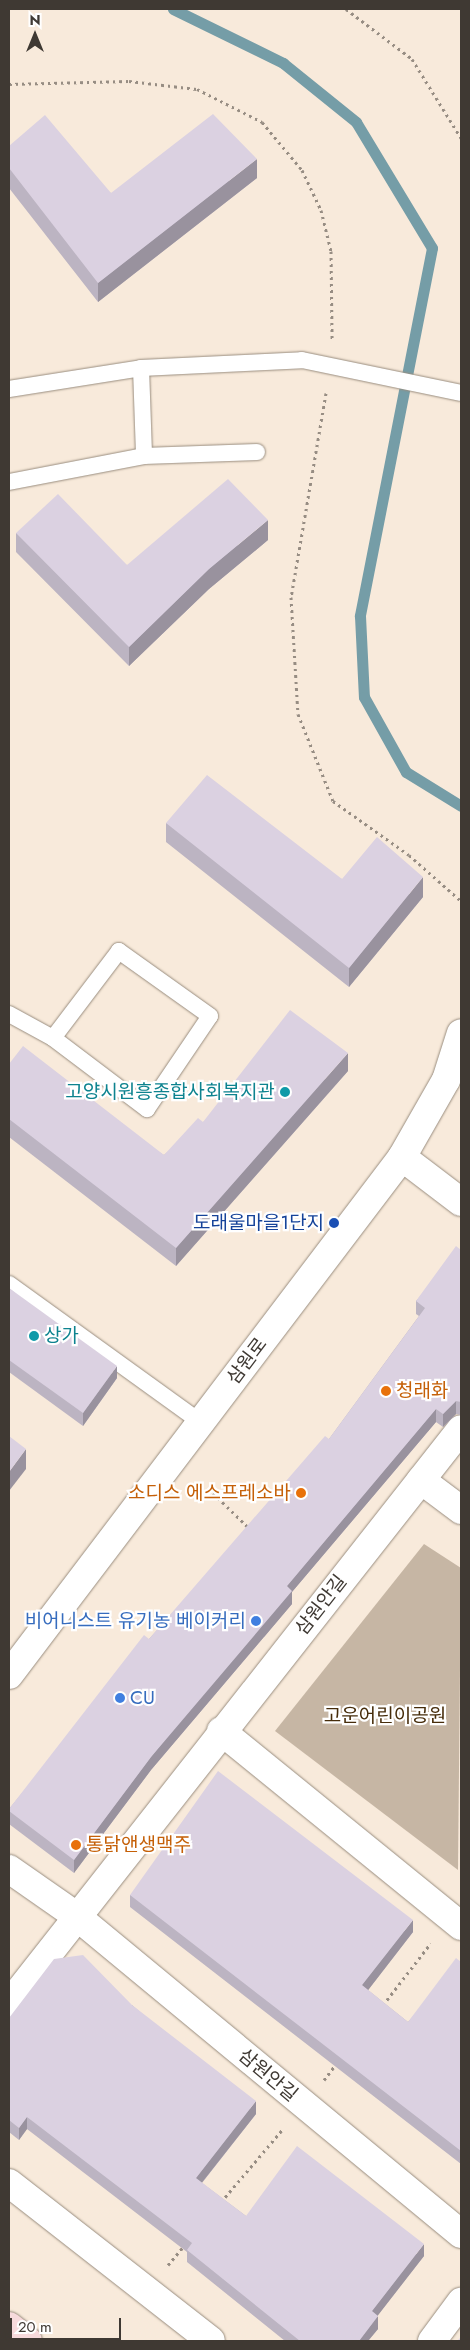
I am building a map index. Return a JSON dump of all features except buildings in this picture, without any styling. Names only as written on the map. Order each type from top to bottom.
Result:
[{"type":"main road","points":[[9,2326],[28,2341]]},
{"type":"street","name":"삼원로","points":[[9,1675],[402,1157],[446,1080],[461,1033]]},
{"type":"street","points":[[402,1157],[461,1202]]},
{"type":"street","name":"삼원안길","points":[[9,2004],[75,1915],[461,1429]]},
{"type":"street","points":[[421,1480],[461,1510]]},
{"type":"street","points":[[222,1731],[458,1917]]},
{"type":"street","name":"삼원안길","points":[[9,1869],[75,1915],[461,2234]]},
{"type":"street","points":[[9,2183],[211,2341]]},
{"type":"street","points":[[432,2341],[461,2302]]},
{"type":"lane","points":[[9,390],[141,368],[216,362],[330,364],[461,393]]},
{"type":"lane","points":[[141,368],[144,456]]},
{"type":"lane","points":[[9,482],[144,456],[257,452]]},
{"type":"lane","points":[[9,1014],[53,1038],[147,1109],[210,1016],[119,951],[53,1038]]},
{"type":"lane","points":[[9,1284],[200,1422]]},
{"type":"path","points":[[346,9],[412,59],[461,138]]},
{"type":"path","points":[[9,84],[129,81],[197,89],[262,122],[302,170],[321,210],[332,261],[330,364],[291,597],[298,714],[333,801],[409,856],[461,901]]},
{"type":"path","points":[[213,1493],[255,1533]]},
{"type":"green space","name":"고운어린이공원","points":[[424,1544],[461,1568],[458,1870],[275,1731]]},
{"type":"waterway","points":[[173,9],[283,63],[356,122],[432,248],[360,616],[364,697],[406,772],[461,806]]},
{"type":"place","name":"고양시원흥종합사회복지관","points":[[285,1092]]},
{"type":"place","name":"도래울마을1단지","points":[[334,1223]]},
{"type":"place","name":"상가","points":[[34,1336]]},
{"type":"place","name":"청래화","points":[[386,1391]]},
{"type":"place","name":"소디스 에스프레소바","points":[[301,1493]]},
{"type":"place","name":"비어니스트 유기농 베이커리","points":[[256,1621]]},
{"type":"place","name":"CU","points":[[120,1698]]},
{"type":"place","name":"통닭앤생맥주","points":[[76,1845]]}]
